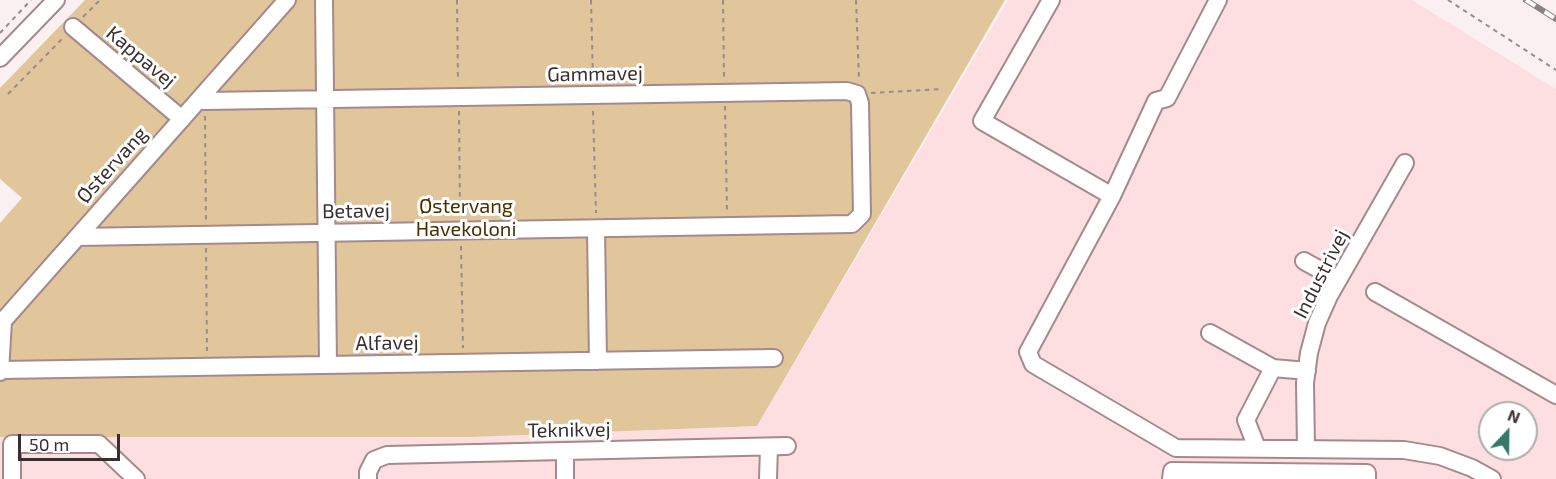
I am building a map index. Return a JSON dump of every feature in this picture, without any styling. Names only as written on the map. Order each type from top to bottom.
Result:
[{"type":"street","points":[[0,58],[56,0]]},
{"type":"street","name":"Østervang","points":[[0,371],[3,321],[287,0]]},
{"type":"street","points":[[324,0],[328,365]]},
{"type":"street","points":[[1051,0],[982,121],[1112,196]]},
{"type":"street","points":[[1218,0],[1167,98],[1156,101],[1112,196],[1028,351],[1033,364],[1176,448],[1404,450],[1440,456],[1472,468],[1486,477]]},
{"type":"street","name":"Kappavej","points":[[73,27],[182,119]]},
{"type":"street","name":"Gammavej","points":[[199,100],[847,90],[856,93]]},
{"type":"street","name":"Betavej","points":[[77,237],[852,224],[862,214],[860,103],[856,93]]},
{"type":"street","name":"Industrivej","points":[[1306,448],[1307,371],[1317,323],[1338,280],[1405,163]]},
{"type":"street","points":[[596,229],[598,361]]},
{"type":"street","points":[[1304,261],[1338,280]]},
{"type":"street","points":[[1375,292],[1556,396]]},
{"type":"street","points":[[1210,333],[1273,368],[1307,371]]},
{"type":"street","name":"Alfavej","points":[[0,371],[774,358]]},
{"type":"street","points":[[1257,448],[1246,420],[1273,368]]},
{"type":"street","points":[[12,479],[12,444],[99,444],[136,479]]},
{"type":"street","name":"Teknikvej","points":[[368,479],[368,472],[374,460],[387,455],[787,446]]},
{"type":"street","points":[[768,479],[769,447]]},
{"type":"street","points":[[565,451],[565,479]]},
{"type":"street","points":[[1171,479],[1172,471],[1183,471],[1367,473],[1367,479]]},
{"type":"path","points":[[0,33],[31,0]]},
{"type":"path","points":[[8,94],[100,0]]},
{"type":"path","points":[[457,0],[463,363]]},
{"type":"path","points":[[591,0],[596,229]]},
{"type":"path","points":[[723,0],[727,226]]},
{"type":"path","points":[[856,0],[859,85],[856,93],[943,89]]},
{"type":"path","points":[[1448,0],[1556,70]]},
{"type":"shaded area","points":[[1008,0],[1412,0],[1556,89],[1556,479],[0,479],[0,437],[472,437],[757,426]]},
{"type":"green space","name":"Østervang Havekoloni","points":[[85,0],[1005,0],[757,426],[472,437],[0,437],[0,223],[22,198],[0,179],[0,88]]},
{"type":"railway","points":[[1526,0],[1556,19]]}]
